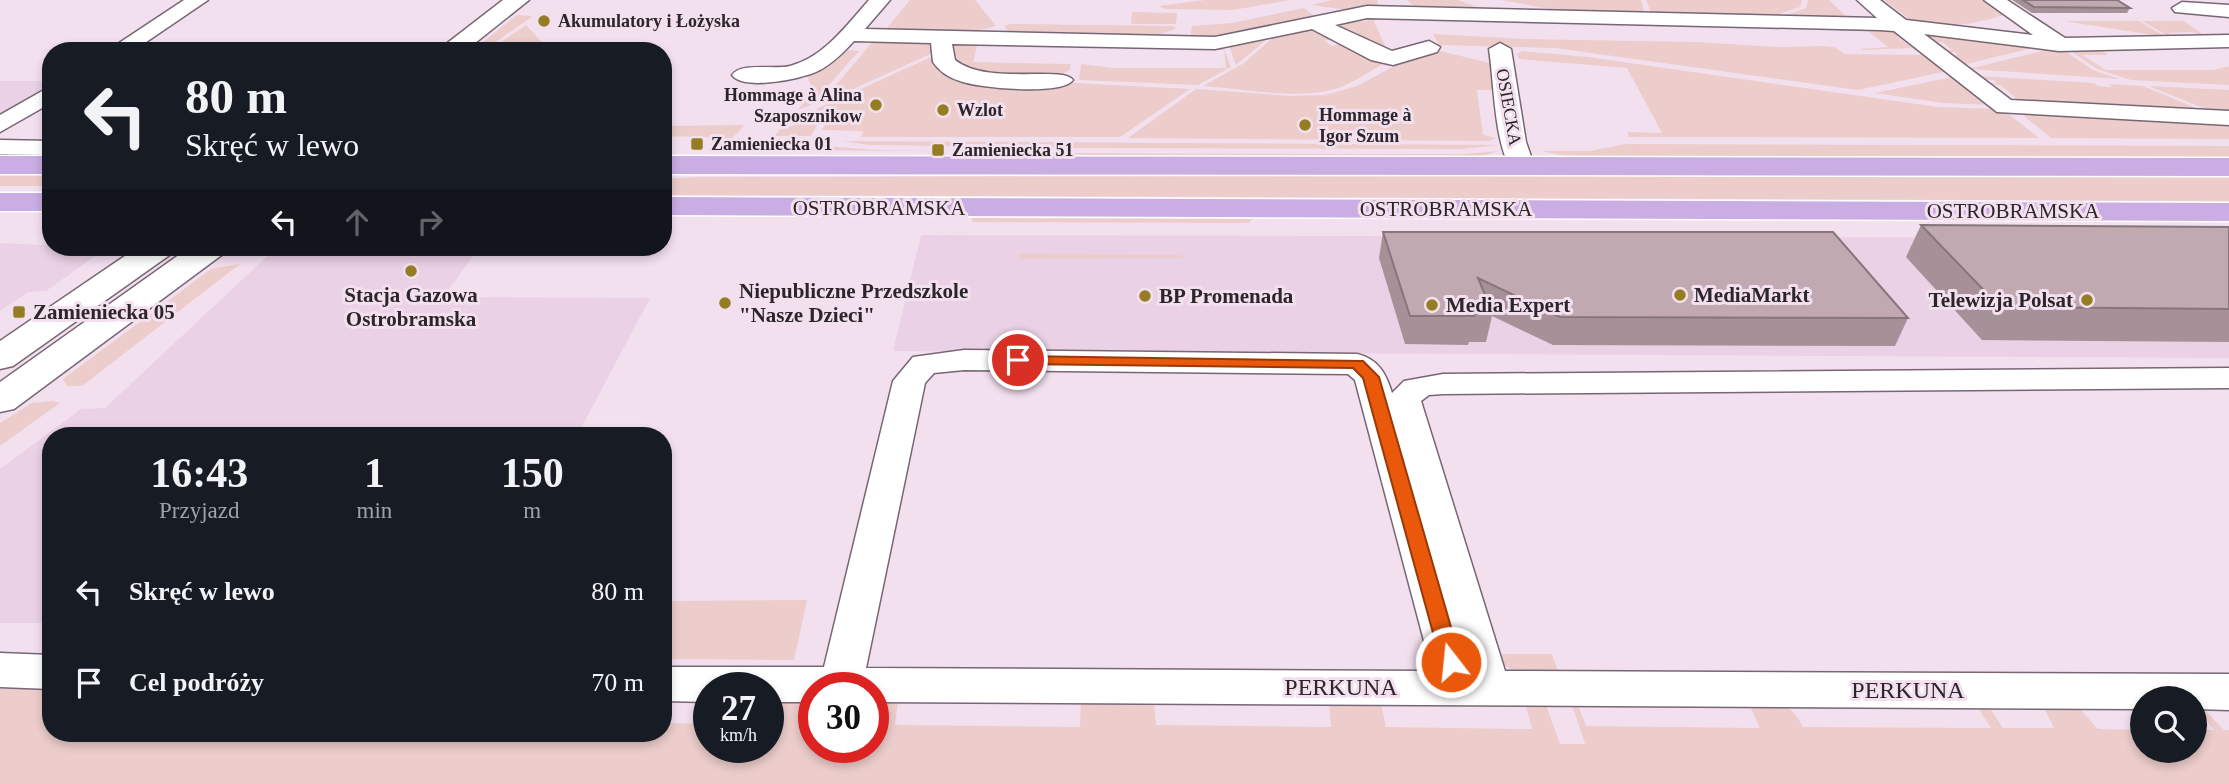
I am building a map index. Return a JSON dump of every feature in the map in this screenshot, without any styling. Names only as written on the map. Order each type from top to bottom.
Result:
[{"type":"main road","points":[[0,165],[42,165]]},
{"type":"main road","name":"OSTROBRAMSKA","points":[[672,165],[2229,167]]},
{"type":"main road","points":[[0,202],[42,202]]},
{"type":"main road","name":"OSTROBRAMSKA","points":[[672,206],[2229,212]]},
{"type":"street","points":[[132,42],[198,0]]},
{"type":"street","points":[[461,42],[518,0]]},
{"type":"street","points":[[743,75],[783,75],[811,68],[827,59],[880,0]]},
{"type":"street","points":[[1835,0],[1863,24]]},
{"type":"street","points":[[1867,0],[2005,107],[2229,118]]},
{"type":"street","points":[[1994,0],[2062,45]]},
{"type":"street","points":[[2182,8],[2229,11]]},
{"type":"street","points":[[848,35],[1215,43],[1367,12],[1863,24],[1943,29],[2062,45],[2229,41]]},
{"type":"street","points":[[1943,29],[2023,20]]},
{"type":"street","points":[[1315,23],[1379,55],[1393,58],[1429,47]]},
{"type":"street","points":[[944,38],[941,45],[944,62],[960,74],[1017,81],[1062,80]]},
{"type":"street","name":"OSIECKA","points":[[1500,49],[1514,142],[1521,165]]},
{"type":"street","points":[[0,125],[42,99]]},
{"type":"street","points":[[0,147],[42,148]]},
{"type":"street","points":[[0,358],[146,256]]},
{"type":"street","points":[[0,400],[199,256]]},
{"type":"street","points":[[844,672],[909,381],[924,364],[964,360],[1357,364],[1371,377],[1474,688]]},
{"type":"street","points":[[1474,688],[1404,400],[1408,392],[1417,387],[1471,383],[2229,378]]},
{"type":"street","points":[[0,670],[42,672]]},
{"type":"street","name":"PERKUNA","points":[[672,684],[798,685]]},
{"type":"street","name":"PERKUNA","points":[[889,685],[2229,692]]},
{"type":"shaded area","points":[[910,0],[975,0],[996,26],[955,36],[882,34]]},
{"type":"shaded area","points":[[1205,0],[1291,0],[1233,10],[1165,9],[1159,6]]},
{"type":"shaded area","points":[[1332,0],[1377,0],[1379,9],[1355,11],[1311,5]]},
{"type":"shaded area","points":[[1407,0],[1458,0],[1483,9],[1418,10]]},
{"type":"shaded area","points":[[1501,0],[1641,0],[1645,15],[1572,13]]},
{"type":"shaded area","points":[[1646,0],[1802,0],[1800,7],[1781,13],[1774,19],[1652,15]]},
{"type":"shaded area","points":[[1808,0],[1829,0],[1847,17],[1784,16],[1806,8]]},
{"type":"shaded area","points":[[1884,0],[1982,0],[2007,14],[1965,24],[1923,24],[1895,17],[1908,18]]},
{"type":"shaded area","points":[[1304,8],[1316,17],[1228,39],[1190,40],[1192,26],[1232,23]]},
{"type":"shaded area","points":[[1132,12],[1177,13],[1176,24],[1131,24]]},
{"type":"shaded area","points":[[1377,13],[1374,22],[1389,54],[1356,42],[1367,39],[1348,29],[1336,32],[1330,24],[1372,20],[1359,16]]},
{"type":"shaded area","points":[[517,15],[533,16],[496,42],[483,42]]},
{"type":"shaded area","points":[[2064,21],[2139,21],[2166,37]]},
{"type":"shaded area","points":[[2142,21],[2184,21],[2208,38],[2192,32],[2168,33],[2177,39],[2173,39]]},
{"type":"shaded area","points":[[526,25],[542,42],[501,42]]},
{"type":"shaded area","points":[[1004,26],[1177,28],[1148,39],[1012,37]]},
{"type":"shaded area","points":[[1834,26],[1890,28],[1906,35],[1896,36],[1912,48],[1863,50],[1860,49],[1888,47],[1868,31],[1840,31]]},
{"type":"shaded area","points":[[1310,29],[1335,38],[1324,41],[1332,46],[1345,43],[1385,63],[1347,85],[1326,91],[1292,94],[1203,86],[1244,63],[1276,35]]},
{"type":"shaded area","points":[[1920,31],[2040,46],[1962,65],[1945,55],[1958,55],[1955,52],[1941,52],[1952,50],[1942,42],[1928,42]]},
{"type":"shaded area","points":[[1433,34],[1778,47],[1823,46],[1834,47],[1845,54],[1927,55],[1948,71],[1858,90],[1555,48],[1439,45]]},
{"type":"shaded area","points":[[1271,36],[1236,65],[1228,43]]},
{"type":"shaded area","points":[[875,39],[933,41],[935,52],[820,104]]},
{"type":"shaded area","points":[[993,42],[992,45],[977,46],[973,62],[1071,64],[1070,70],[1056,77],[985,76],[953,59],[951,43]]},
{"type":"shaded area","points":[[1222,44],[1231,67],[1198,85],[1079,80],[1081,64],[1113,68],[1226,68],[1224,50],[1196,50],[1196,46]]},
{"type":"shaded area","points":[[2098,48],[2108,55],[2082,55],[2106,70],[2214,70],[2229,66],[2229,85],[2131,80],[2097,69],[2069,50]]},
{"type":"shaded area","points":[[2050,49],[2062,49],[2093,70],[2120,79],[1968,69]]},
{"type":"shaded area","points":[[847,50],[859,51],[811,105],[798,110],[814,89],[808,80],[809,75],[832,63]]},
{"type":"shaded area","points":[[1440,51],[1494,64],[1494,90],[1477,90],[1483,135],[1496,138],[1489,141],[1128,138],[1196,89],[1291,96],[1325,95],[1357,86],[1413,56]]},
{"type":"shaded area","points":[[1522,51],[1588,57],[1938,107],[2002,109],[2039,138],[1629,137],[1627,132],[1662,133],[1627,68],[1519,59],[1517,54]]},
{"type":"shaded area","points":[[938,54],[949,71],[1056,82],[1190,89],[1120,137],[861,137],[863,131],[822,130],[827,121],[816,109]]},
{"type":"shaded area","points":[[1978,76],[2094,83],[2112,87],[2109,84],[2143,86],[2213,115],[2021,102],[2000,85],[1982,83],[1997,83],[1994,80],[1977,80]]},
{"type":"shaded area","points":[[1952,77],[1962,78],[1957,82],[1993,105],[1943,103],[1875,93]]},
{"type":"shaded area","points":[[0,81],[42,81],[42,89],[0,115]]},
{"type":"shaded area","points":[[2149,86],[2229,90],[2229,115],[2220,115]]},
{"type":"shaded area","points":[[808,109],[819,122],[811,136],[775,136],[780,129],[802,123],[800,121],[810,114]]},
{"type":"shaded area","points":[[2019,112],[2229,121],[2229,139],[2051,138]]},
{"type":"shaded area","points":[[745,125],[732,138],[672,136],[672,126]]},
{"type":"shaded area","points":[[843,141],[1500,145],[1461,149],[1066,148],[869,145]]},
{"type":"shaded area","points":[[783,144],[884,150],[963,151],[802,150]]},
{"type":"shaded area","points":[[1626,144],[2229,146],[2229,159],[1571,157],[1542,151],[1589,151]]},
{"type":"shaded area","points":[[1498,151],[1480,157],[1104,156],[1037,152],[1464,154]]},
{"type":"shaded area","points":[[2229,174],[2229,201],[672,195],[672,178]]},
{"type":"shaded area","points":[[0,175],[42,175],[42,186],[0,186]]},
{"type":"shaded area","points":[[971,219],[1253,219],[1248,223],[973,222]]},
{"type":"shaded area","points":[[921,235],[2229,238],[2229,358],[893,351]]},
{"type":"shaded area","points":[[0,243],[42,245],[42,256],[95,256],[46,291],[28,292],[0,311]]},
{"type":"shaded area","points":[[1180,255],[1185,258],[1021,259],[1018,256]]},
{"type":"shaded area","points":[[267,256],[473,256],[443,297],[650,298],[582,427],[57,427],[81,409],[105,408]]},
{"type":"shaded area","points":[[240,264],[82,386],[67,386],[63,379],[211,269]]},
{"type":"shaded area","points":[[32,403],[60,403],[0,446],[0,423]]},
{"type":"shaded area","points":[[42,438],[42,623],[0,623],[0,469]]},
{"type":"shaded area","points":[[807,600],[794,660],[672,659],[672,601]]},
{"type":"shaded area","points":[[1495,654],[1552,654],[1558,671],[1531,674],[1515,671],[1508,668]]},
{"type":"shaded area","points":[[0,683],[42,684],[42,742],[672,742],[672,723],[693,724],[693,763],[784,763],[784,702],[798,702],[798,763],[889,763],[889,702],[898,702],[895,725],[1080,727],[1081,703],[1154,704],[1156,725],[1331,727],[1329,705],[1381,704],[1386,727],[1532,729],[1526,706],[1546,705],[1560,744],[1585,744],[1572,705],[1578,705],[1586,726],[1760,728],[1751,709],[1753,707],[1784,706],[1793,712],[1803,727],[1991,728],[1980,711],[1982,707],[1991,710],[2003,728],[2054,728],[2044,708],[2079,708],[2098,729],[2130,730],[2130,763],[2207,763],[2207,730],[2214,730],[2207,721],[2207,712],[2224,730],[2229,730],[2229,784],[0,784]]},
{"type":"building","points":[[2023,0],[2117,0],[2130,8],[2034,7]]},
{"type":"building","points":[[1921,225],[2229,227],[2229,309],[2000,307]]},
{"type":"building","points":[[1383,232],[1833,232],[1908,318],[1560,317],[1478,278],[1493,314],[1410,316]]},
{"type":"place","name":"Akumulatory i Łożyska","points":[[544,21]]},
{"type":"place","name":"Hommage à Alina Szaposznikow","points":[[876,105]]},
{"type":"place","name":"Wzlot","points":[[943,110]]},
{"type":"place","name":"Hommage à Igor Szum","points":[[1305,125]]},
{"type":"place","name":"Zamieniecka 01","points":[[697,144]]},
{"type":"place","name":"Zamieniecka 51","points":[[938,150]]},
{"type":"place","name":"Stacja Gazowa Ostrobramska","points":[[411,271]]},
{"type":"place","name":"MediaMarkt","points":[[1680,295]]},
{"type":"place","name":"BP Promenada","points":[[1145,296]]},
{"type":"place","name":"Telewizja Polsat","points":[[2087,300]]},
{"type":"place","name":"Niepubliczne Przedszkole \"Nasze Dzieci\"","points":[[725,303]]},
{"type":"place","name":"Media Expert","points":[[1432,305]]},
{"type":"place","name":"Zamieniecka 05","points":[[19,312]]},
{"type":"route","points":[[1018,360],[1343,362],[1357,364],[1366,370],[1371,377],[1451,662]]}]
